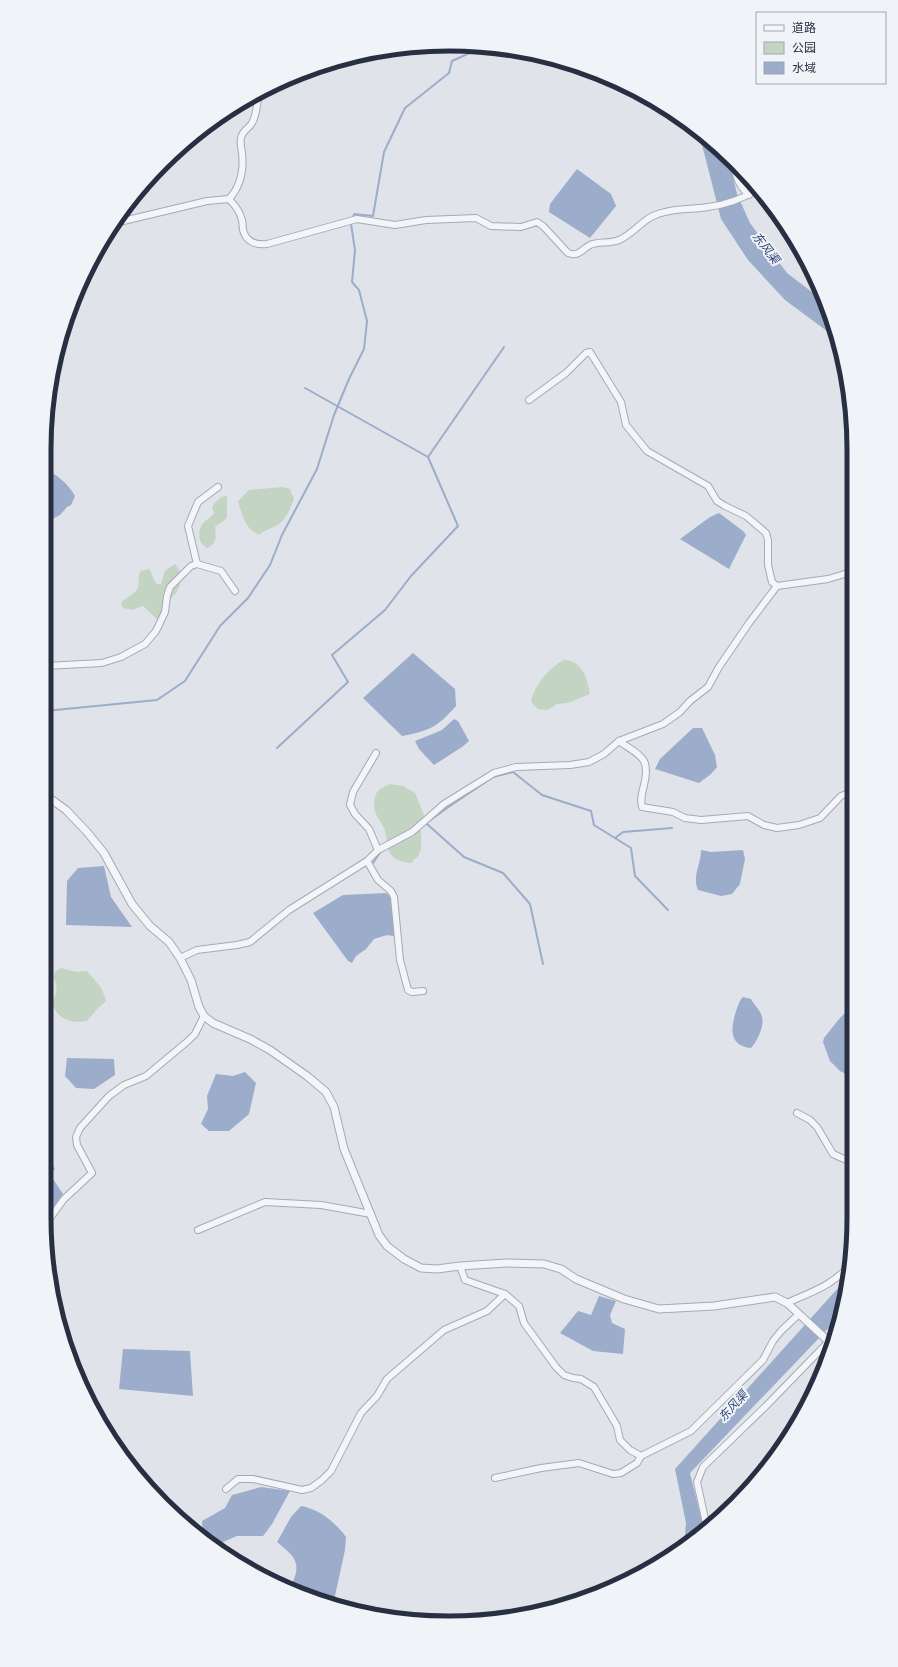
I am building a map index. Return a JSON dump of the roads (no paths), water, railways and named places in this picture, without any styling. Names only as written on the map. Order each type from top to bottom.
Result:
[{"type":"street","points":[[123,221],[207,201],[229,199],[235,193],[242,177],[243,164],[240,142],[242,134],[252,124],[255,118],[258,100]]},
{"type":"street","points":[[737,175],[742,188],[749,195]]},
{"type":"street","points":[[229,199],[237,207],[242,220],[243,232],[249,240],[258,245],[267,244],[352,220],[394,225],[426,220],[476,218],[491,226],[521,227],[537,222],[543,226],[568,253],[573,255],[579,254],[590,245],[614,242],[621,239],[650,217],[663,212],[710,207],[741,198],[753,192]]},
{"type":"street","points":[[529,400],[566,373],[586,353],[590,352],[621,402],[626,425],[647,451],[708,486],[717,500],[725,506],[746,516],[766,533],[768,540],[768,565],[772,582],[777,586]]},
{"type":"street","points":[[197,564],[188,526],[198,502],[218,486]]},
{"type":"street","points":[[51,666],[102,663],[121,658],[145,644],[156,631],[165,612],[167,596],[170,588],[191,566],[197,564],[221,571],[235,591]]},
{"type":"street","points":[[180,958],[197,950],[250,942],[289,910],[367,861],[378,850],[412,832],[444,804],[494,773],[516,767],[570,765],[589,762],[604,754],[619,741],[663,724],[680,712],[690,701],[708,687],[719,667],[749,623],[777,586],[828,579],[847,573]]},
{"type":"street","points":[[619,741],[639,756],[646,764],[647,773],[640,800],[642,807],[673,812],[685,818],[701,820],[748,816],[764,825],[777,828],[799,825],[820,818],[841,796],[847,794]]},
{"type":"street","points":[[376,753],[353,792],[350,806],[355,814],[369,829],[378,850]]},
{"type":"street","points":[[51,799],[66,810],[87,832],[104,853],[132,904],[150,926],[168,942],[180,958],[204,1016],[213,1023],[250,1038],[270,1050],[307,1076],[326,1092],[334,1107],[344,1148],[379,1235],[387,1246],[404,1259],[421,1268],[437,1269],[506,1263],[544,1264],[561,1269],[576,1279],[624,1299],[659,1309],[714,1306],[775,1297],[787,1303],[828,1341]]},
{"type":"street","points":[[367,861],[378,880],[391,891],[394,897],[400,960],[408,990],[412,992],[423,991]]},
{"type":"street","points":[[51,1217],[64,1199],[92,1173],[77,1144],[76,1137],[80,1128],[109,1096],[124,1085],[146,1076],[188,1042],[195,1034],[204,1016]]},
{"type":"street","points":[[797,1113],[817,1127],[833,1154],[847,1160]]},
{"type":"street","points":[[198,1230],[265,1202],[321,1205],[371,1214]]},
{"type":"street","points":[[460,1266],[464,1280],[505,1294],[518,1306],[524,1323],[556,1367],[564,1375],[581,1379],[594,1388],[617,1426],[620,1440],[630,1450],[641,1456]]},
{"type":"street","points":[[787,1303],[831,1283],[843,1273]]},
{"type":"street","points":[[226,1489],[238,1479],[253,1479],[302,1490],[311,1488],[331,1471],[361,1413],[377,1396],[388,1379],[444,1330],[487,1311],[505,1294]]},
{"type":"street","points":[[495,1478],[541,1468],[579,1463],[613,1474],[622,1473],[638,1462],[641,1456],[691,1431],[763,1360],[773,1341],[781,1331],[800,1314]]},
{"type":"street","points":[[706,1522],[697,1482],[703,1467],[826,1345]]},
{"type":"water","name":"东风渠","points":[[701,142],[731,169],[737,194],[750,223],[787,273],[816,295],[829,333],[785,300],[748,260],[721,219]]},
{"type":"water","points":[[577,169],[611,194],[616,206],[590,238],[549,212],[550,204]]},
{"type":"water","points":[[51,472],[63,481],[75,496],[71,505],[67,507],[60,515],[51,520]]},
{"type":"water","points":[[719,513],[743,531],[746,535],[729,569],[680,539],[710,517]]},
{"type":"water","points":[[413,653],[455,689],[456,706],[438,724],[427,730],[402,736],[363,698]]},
{"type":"water","points":[[454,719],[458,721],[469,741],[434,765],[419,749],[415,741],[442,730]]},
{"type":"water","points":[[693,728],[702,728],[715,755],[717,767],[711,774],[699,783],[655,769],[660,759]]},
{"type":"water","points":[[701,850],[711,852],[743,850],[745,859],[740,884],[732,894],[721,896],[698,890],[696,885],[696,875]]},
{"type":"water","points":[[104,866],[111,897],[132,927],[66,925],[67,881],[78,868]]},
{"type":"water","points":[[386,893],[391,897],[396,933],[393,936],[387,935],[374,939],[366,949],[356,956],[352,963],[348,961],[313,913],[343,895]]},
{"type":"water","points":[[743,997],[751,999],[759,1010],[763,1021],[761,1031],[751,1048],[738,1043],[733,1035],[732,1029],[736,1011],[740,1000]]},
{"type":"water","points":[[847,1011],[847,1075],[840,1071],[830,1061],[823,1042],[824,1038]]},
{"type":"water","points":[[67,1058],[114,1059],[115,1075],[94,1089],[76,1088],[65,1076]]},
{"type":"water","points":[[245,1072],[256,1083],[249,1114],[229,1131],[209,1131],[201,1124],[208,1109],[207,1096],[216,1074],[233,1076]]},
{"type":"water","points":[[51,1162],[55,1169],[51,1173]]},
{"type":"water","points":[[51,1176],[63,1194],[51,1211]]},
{"type":"water","name":"东风渠","points":[[841,1285],[832,1324],[690,1473],[703,1524],[685,1538],[686,1523],[675,1469]]},
{"type":"water","points":[[599,1296],[616,1301],[610,1315],[612,1323],[625,1329],[623,1354],[593,1351],[560,1333],[578,1311],[591,1315]]},
{"type":"water","points":[[123,1349],[190,1351],[193,1396],[119,1389]]},
{"type":"water","points":[[261,1487],[290,1491],[272,1524],[263,1536],[237,1536],[220,1543],[204,1531],[202,1521],[225,1508],[232,1495]]},
{"type":"water","points":[[301,1506],[314,1510],[337,1526],[346,1537],[345,1550],[334,1599],[292,1584],[296,1571],[295,1560],[277,1542],[291,1517]]},
{"type":"waterway","points":[[51,710],[157,700],[185,681],[220,626],[248,598],[270,565],[282,535],[317,469],[334,415],[349,379],[364,349],[367,321],[359,290],[352,282],[355,250],[351,224],[354,214],[373,216],[384,152],[405,108],[449,73],[452,61],[472,52]]},
{"type":"waterway","points":[[428,457],[504,347]]},
{"type":"waterway","points":[[277,748],[348,682],[332,655],[385,610],[411,576],[458,526],[428,457],[305,388]]},
{"type":"waterway","points":[[421,827],[493,777],[513,772],[542,795],[591,811],[594,825],[631,848],[635,876],[668,910]]},
{"type":"waterway","points":[[427,824],[464,857],[503,873],[530,904],[543,964]]},
{"type":"waterway","points":[[615,838],[623,832],[672,828]]},
{"type":"waterway","points":[[373,863],[381,851]]}]
